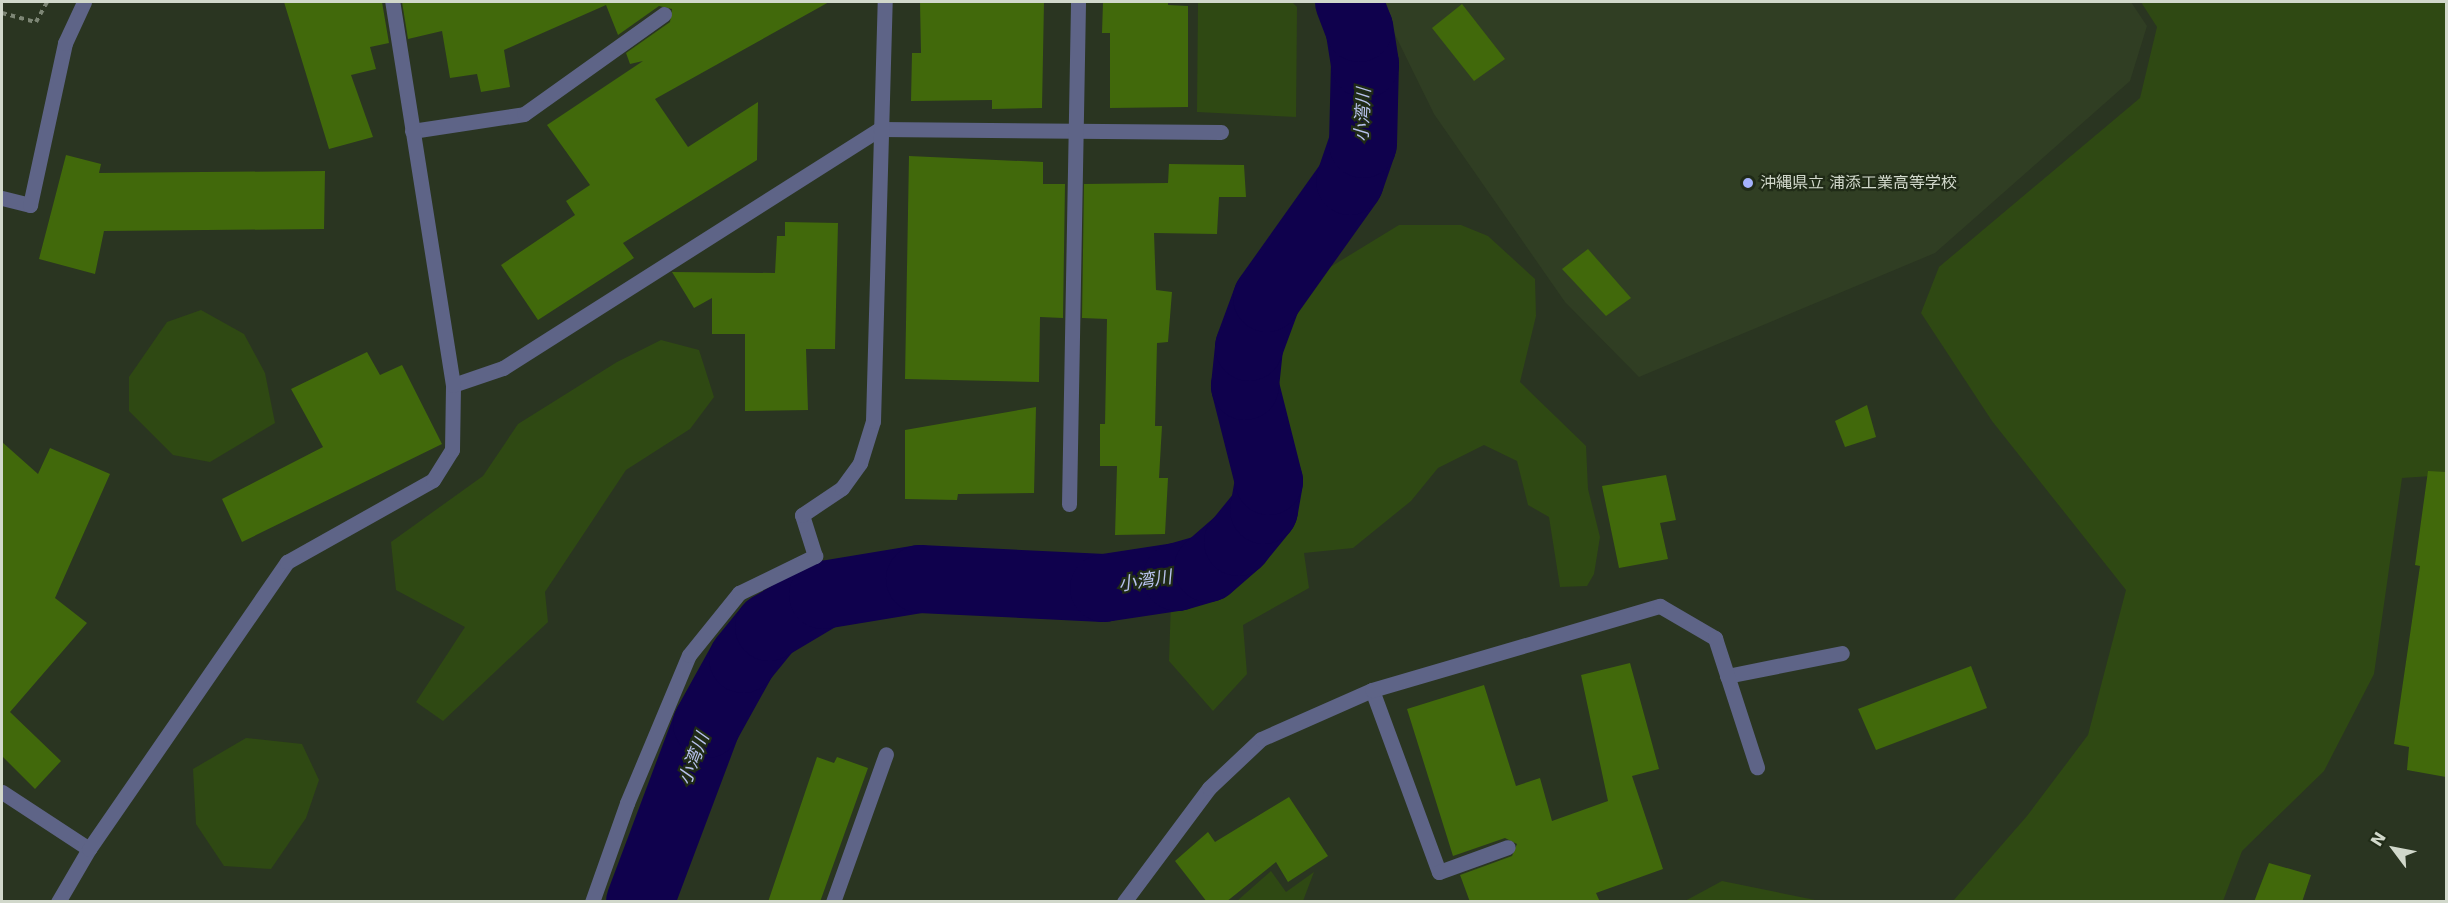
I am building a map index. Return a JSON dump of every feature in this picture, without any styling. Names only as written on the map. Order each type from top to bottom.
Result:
[{"type":"street","points":[[2,198],[30,205],[65,43],[84,2]]},
{"type":"street","points":[[58,902],[89,849],[287,562],[434,480],[452,450],[453,385],[392,2]]},
{"type":"street","points":[[592,902],[627,803],[689,655],[739,593],[815,556],[802,515],[842,488],[860,463],[873,421],[885,2]]},
{"type":"street","points":[[1069,504],[1078,2]]},
{"type":"street","points":[[412,131],[524,114],[664,14]]},
{"type":"street","points":[[453,385],[503,368],[880,129],[1221,132]]},
{"type":"street","points":[[1124,902],[1209,788],[1261,739],[1372,690],[1660,606],[1715,638],[1757,767]]},
{"type":"street","points":[[1727,676],[1842,653]]},
{"type":"street","points":[[1372,690],[1439,872],[1508,847]]},
{"type":"street","points":[[834,902],[886,754]]},
{"type":"street","points":[[2,792],[89,849]]},
{"type":"path","points":[[2,13],[36,22],[47,2]]},
{"type":"shaded area","name":"沖縄県立 浦添工業高等学校","points":[[1379,2],[2131,2],[2147,26],[2130,81],[1935,253],[1639,377],[1565,302],[1434,114]]},
{"type":"green space","points":[[1198,2],[1292,2],[1297,7],[1296,117],[1197,112]]},
{"type":"green space","points":[[2141,2],[2446,2],[2446,475],[2402,478],[2374,674],[2324,771],[2242,851],[2223,901],[1953,901],[2027,816],[2088,735],[2126,590],[1992,421],[1921,313],[1939,267],[2140,98],[2157,27]]},
{"type":"green space","points":[[1399,225],[1461,225],[1488,236],[1535,279],[1536,316],[1520,382],[1586,446],[1588,489],[1600,537],[1594,574],[1587,586],[1560,587],[1549,517],[1528,505],[1517,461],[1484,445],[1438,468],[1411,501],[1353,548],[1304,553],[1309,588],[1243,625],[1247,674],[1213,711],[1169,661],[1171,601],[1229,584],[1264,546],[1291,500],[1269,391],[1275,330],[1327,269]]},
{"type":"green space","points":[[201,310],[244,334],[265,373],[275,423],[210,462],[173,455],[129,411],[129,377],[167,322]]},
{"type":"green space","points":[[661,340],[699,350],[714,397],[690,429],[626,470],[545,592],[548,622],[443,721],[416,702],[465,627],[396,590],[391,542],[483,476],[518,424],[617,362]]},
{"type":"green space","points":[[246,738],[302,744],[319,780],[306,818],[271,869],[224,866],[196,824],[193,769]]},
{"type":"green space","points":[[1271,871],[1286,892],[1314,872],[1303,901],[1237,901]]},
{"type":"green space","points":[[1722,881],[1820,901],[1685,901]]},
{"type":"building","points":[[284,2],[382,2],[389,43],[370,47],[376,69],[351,75],[373,137],[329,149]]},
{"type":"building","points":[[402,2],[829,2],[655,99],[688,147],[758,102],[757,160],[623,243],[634,258],[538,320],[501,265],[575,215],[566,201],[590,185],[547,125],[643,61],[630,64],[626,53],[670,22],[672,9],[659,6],[618,35],[606,5],[504,50],[510,87],[481,92],[477,74],[450,78],[442,31],[408,39]]},
{"type":"building","points":[[920,2],[1044,2],[1042,108],[992,109],[992,100],[911,101],[912,53],[921,53]]},
{"type":"building","points":[[1103,2],[1168,2],[1168,5],[1188,6],[1188,107],[1110,108],[1110,33],[1102,33]]},
{"type":"building","points":[[1462,4],[1505,59],[1474,81],[1432,28]]},
{"type":"building","points":[[66,155],[101,164],[99,173],[325,171],[324,229],[104,231],[95,274],[39,259]]},
{"type":"building","points":[[909,156],[1043,162],[1043,184],[1065,184],[1063,318],[1040,317],[1039,382],[905,379]]},
{"type":"building","points":[[1169,164],[1244,165],[1246,197],[1219,197],[1217,234],[1154,233],[1156,290],[1172,292],[1168,342],[1157,343],[1155,426],[1162,426],[1159,478],[1168,478],[1165,534],[1115,535],[1117,466],[1100,466],[1100,424],[1105,424],[1107,319],[1082,318],[1084,184],[1168,183]]},
{"type":"building","points":[[785,222],[838,223],[835,349],[806,349],[808,410],[745,411],[745,334],[712,334],[712,298],[694,308],[672,272],[775,273],[777,236],[785,236]]},
{"type":"building","points":[[1588,249],[1631,298],[1606,316],[1562,269]]},
{"type":"building","points":[[367,352],[380,375],[402,365],[442,444],[242,542],[222,499],[323,447],[291,389]]},
{"type":"building","points":[[1867,405],[1876,437],[1845,447],[1835,421]]},
{"type":"building","points":[[1036,407],[1034,493],[958,494],[957,500],[905,499],[905,430]]},
{"type":"building","points":[[2,442],[38,474],[50,448],[110,474],[55,598],[87,623],[10,712],[61,761],[35,789],[2,756]]},
{"type":"building","points":[[2428,471],[2446,472],[2446,777],[2407,770],[2409,747],[2394,744],[2420,566],[2415,565]]},
{"type":"building","points":[[1666,475],[1676,520],[1660,523],[1668,559],[1619,568],[1602,486]]},
{"type":"building","points":[[1630,663],[1659,769],[1632,776],[1663,869],[1596,893],[1600,902],[1470,902],[1460,875],[1512,856],[1517,844],[1505,838],[1453,856],[1407,709],[1484,685],[1516,786],[1540,778],[1552,821],[1608,801],[1581,675]]},
{"type":"building","points":[[1971,666],[1987,708],[1876,750],[1858,709]]},
{"type":"building","points":[[817,757],[834,763],[837,757],[868,768],[820,902],[768,902]]},
{"type":"building","points":[[1289,797],[1328,856],[1288,882],[1276,862],[1226,902],[1207,902],[1175,861],[1208,832],[1215,842]]},
{"type":"building","points":[[2269,863],[2311,875],[2302,902],[2254,902]]},
{"type":"waterway","name":"小湾川","points":[[640,902],[707,724],[743,659],[769,627],[823,595],[920,579],[1104,588],[1177,577],[1208,568],[1238,542],[1264,510],[1269,481],[1245,386],[1249,347],[1267,298],[1350,181],[1363,144],[1365,64],[1359,28],[1349,2]]},
{"type":"place","name":"沖縄県立 浦添工業高等学校","points":[[1748,183]]}]
